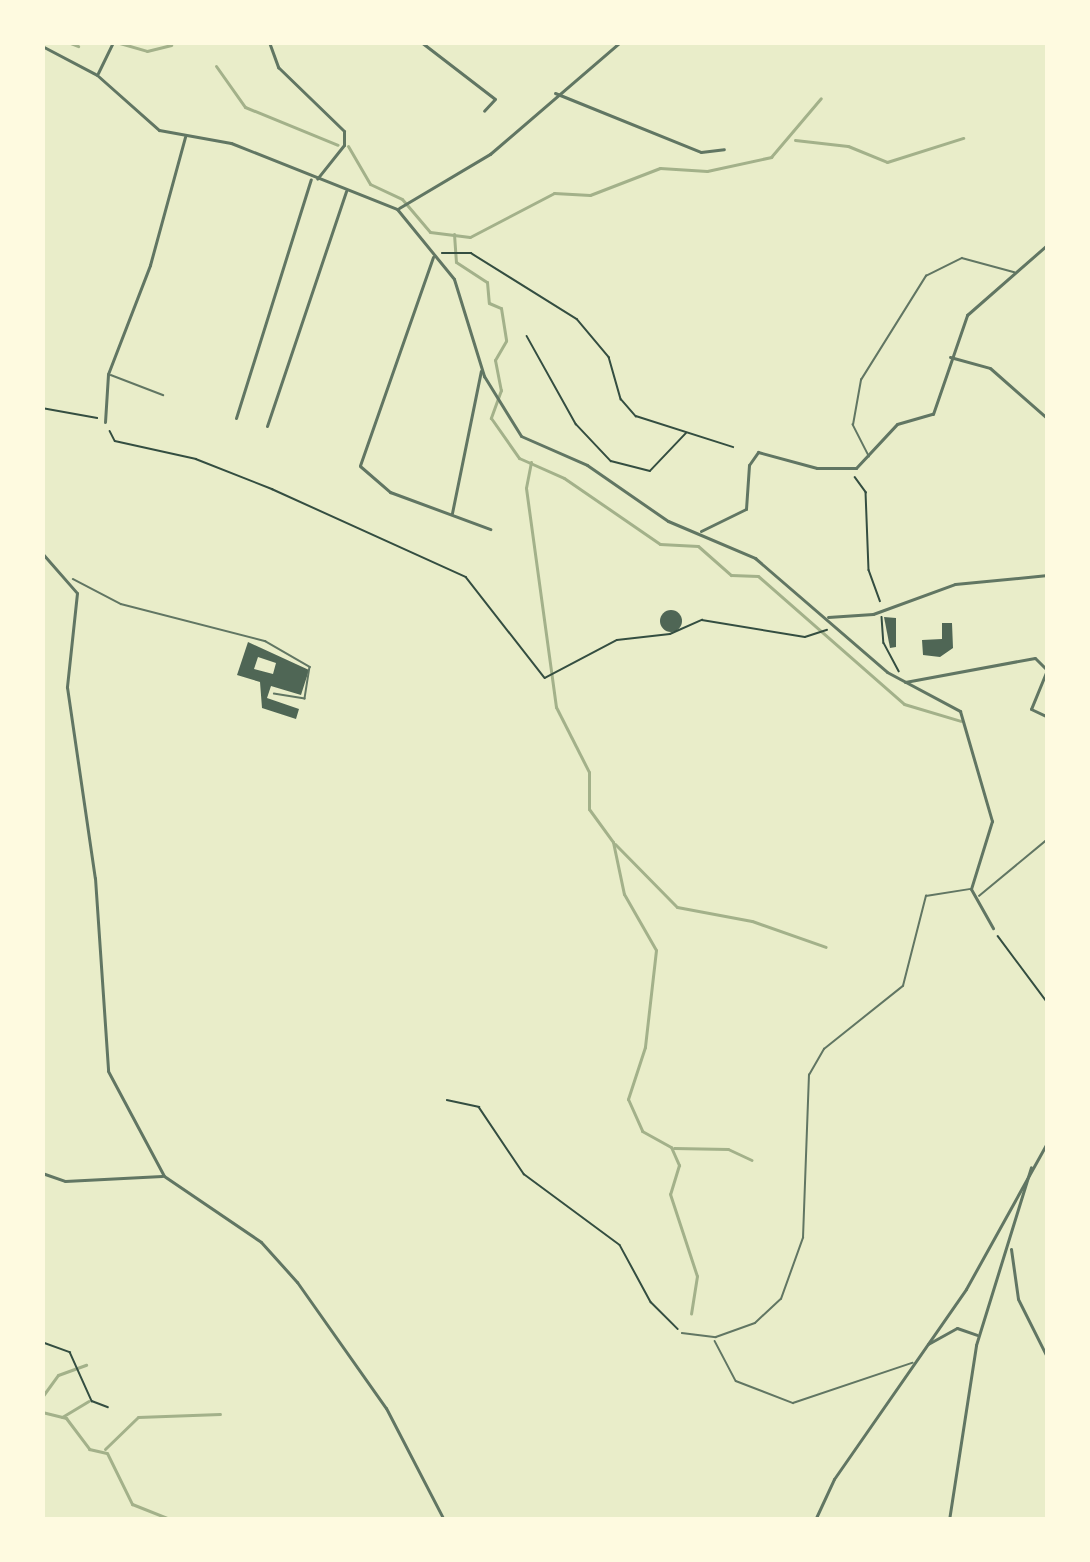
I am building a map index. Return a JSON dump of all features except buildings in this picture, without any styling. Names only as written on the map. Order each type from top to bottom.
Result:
[{"type":"street","points":[[236,418],[314,178],[344,145],[344,131],[278,68],[269,42]]},
{"type":"street","points":[[421,42],[449,69],[495,99],[484,112]]},
{"type":"street","points":[[611,42],[613,51]]},
{"type":"street","points":[[402,205],[490,154],[555,93],[620,42]]},
{"type":"street","points":[[97,75],[113,43]]},
{"type":"street","points":[[42,46],[97,75],[153,127],[231,143],[314,178],[402,205],[460,293],[490,389],[533,446],[587,465],[698,533],[755,558],[903,682],[964,717],[992,821],[971,889],[993,928]]},
{"type":"street","points":[[555,93],[701,152],[724,149]]},
{"type":"street","points":[[105,422],[108,374],[164,222],[186,136]]},
{"type":"street","points":[[267,426],[347,189]]},
{"type":"street","points":[[698,533],[746,508],[758,452],[847,470],[869,457],[897,424],[933,414],[968,315],[1048,244]]},
{"type":"street","points":[[436,255],[360,466],[374,484],[490,529]]},
{"type":"street","points":[[950,358],[990,368],[1025,391],[1048,419]]},
{"type":"street","points":[[452,514],[482,369]]},
{"type":"street","points":[[42,553],[73,579],[78,610],[67,687],[95,878],[103,1048],[164,1176],[261,1242],[294,1280],[386,1408],[444,1520]]},
{"type":"street","points":[[827,617],[886,610],[955,584],[1048,574]]},
{"type":"street","points":[[903,682],[1035,658],[1047,670],[1031,709],[1048,717]]},
{"type":"street","points":[[815,1520],[912,1363],[966,1289],[1048,1141]]},
{"type":"street","points":[[949,1520],[979,1336],[1031,1165]]},
{"type":"street","points":[[42,1173],[65,1181],[164,1176]]},
{"type":"street","points":[[1010,1245],[1018,1299],[1048,1359]]},
{"type":"street","points":[[926,1345],[957,1328],[979,1336]]},
{"type":"lane","points":[[869,457],[854,425],[861,380],[926,276],[962,258],[1014,272]]},
{"type":"lane","points":[[108,374],[163,395]]},
{"type":"lane","points":[[73,579],[121,604],[265,641],[310,667],[305,699],[274,694]]},
{"type":"lane","points":[[975,897],[1048,839]]},
{"type":"lane","points":[[682,1333],[716,1337],[766,1314],[796,1274],[808,1191],[804,1099],[815,1060],[894,999],[926,896],[971,889]]},
{"type":"lane","points":[[716,1337],[736,1381],[793,1403],[912,1363]]},
{"type":"path","points":[[436,255],[462,251],[577,319],[609,357],[621,399],[636,416],[733,447]]},
{"type":"path","points":[[526,336],[576,424],[611,461],[650,471],[690,432]]},
{"type":"path","points":[[42,408],[105,422],[115,441],[196,459],[466,577],[549,679],[589,651],[709,620],[747,631],[821,635],[827,629]]},
{"type":"path","points":[[847,470],[866,492],[869,570],[886,610],[884,643],[903,682]]},
{"type":"path","points":[[993,928],[1048,1004]]},
{"type":"path","points":[[447,1100],[479,1107],[524,1174],[620,1245],[651,1303],[682,1333]]},
{"type":"path","points":[[42,1342],[70,1352],[92,1401],[108,1407]]},
{"type":"waterway","points":[[68,42],[78,46]]},
{"type":"waterway","points":[[116,42],[147,51],[171,45]]},
{"type":"waterway","points":[[216,66],[245,107],[338,145]]},
{"type":"waterway","points":[[348,146],[370,184],[402,199],[430,232],[470,237],[554,193],[590,195],[660,168],[707,171],[771,157],[821,98]]},
{"type":"waterway","points":[[795,140],[848,146],[887,162],[963,138]]},
{"type":"waterway","points":[[454,234],[456,262],[487,282],[489,303],[501,308],[506,341],[495,360],[501,390],[491,418],[519,458],[564,478],[660,544],[698,546],[731,575],[758,576],[904,704],[961,721]]},
{"type":"waterway","points":[[531,462],[526,488],[556,707],[589,772],[589,809],[613,842],[624,894],[656,950],[645,1047],[628,1099],[642,1131],[671,1147],[679,1165],[670,1194],[697,1276],[691,1314]]},
{"type":"waterway","points":[[615,844],[677,907],[752,921],[826,947]]},
{"type":"waterway","points":[[674,1148],[728,1149],[752,1160]]},
{"type":"waterway","points":[[42,1397],[58,1375],[86,1365]]},
{"type":"waterway","points":[[62,1417],[89,1401]]},
{"type":"waterway","points":[[42,1412],[66,1418],[89,1449],[107,1453],[132,1504],[172,1520]]},
{"type":"waterway","points":[[105,1449],[138,1417],[220,1414]]}]
